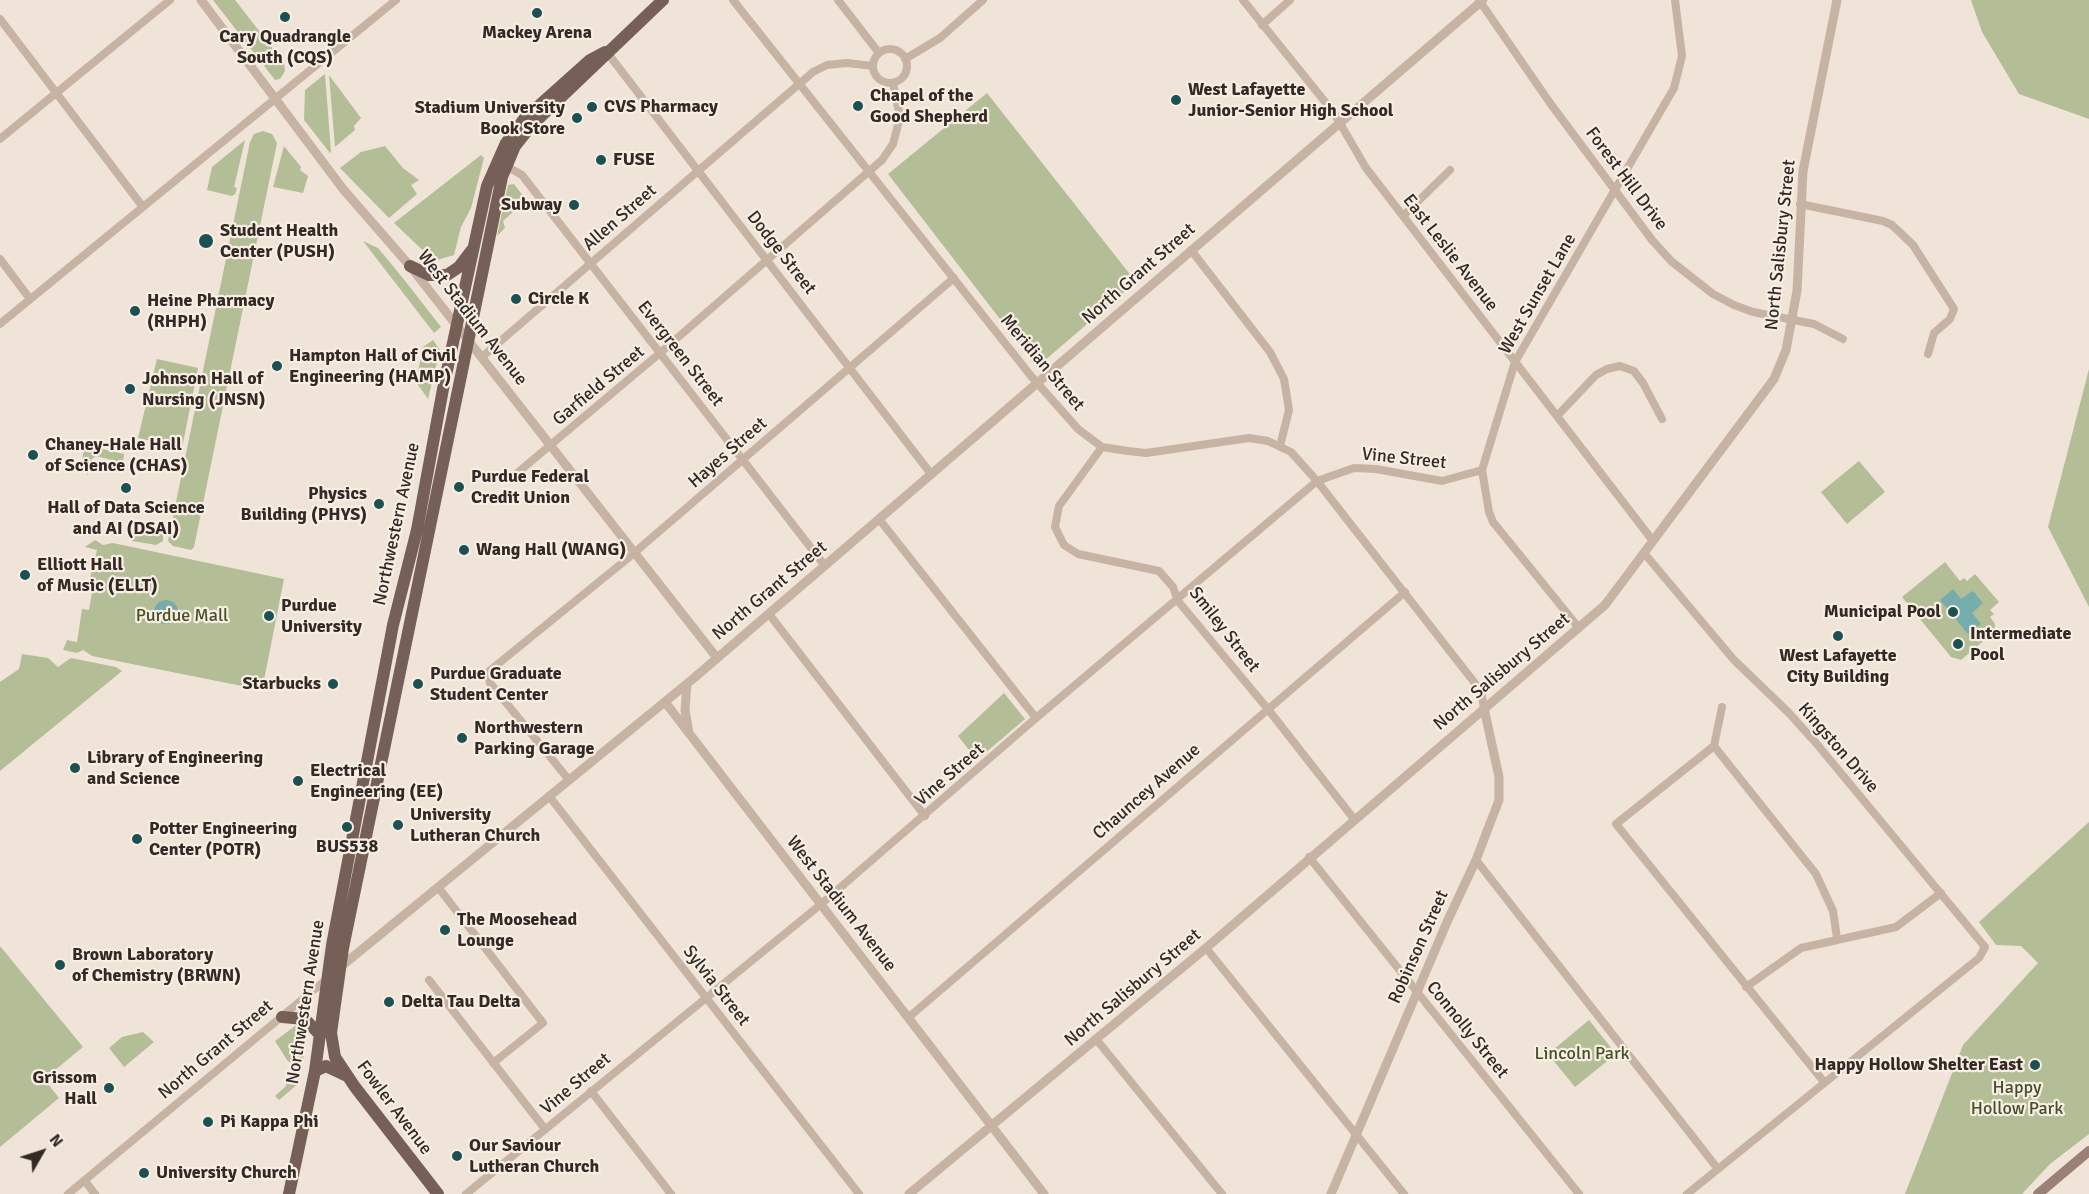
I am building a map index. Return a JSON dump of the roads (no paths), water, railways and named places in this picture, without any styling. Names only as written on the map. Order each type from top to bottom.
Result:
[{"type":"main road","name":"Northwestern Avenue","points":[[290,1194],[315,1071],[327,979],[393,625],[417,530],[487,186],[506,143],[535,107],[590,60],[606,51],[663,0]]},
{"type":"main road","name":"Northwestern Avenue","points":[[340,968],[499,191],[507,166],[524,133],[596,67],[606,51]]},
{"type":"main road","points":[[410,266],[429,275],[447,276],[459,267],[474,246]]},
{"type":"main road","name":"Fowler Avenue","points":[[340,968],[331,1033],[335,1057],[346,1075],[438,1194]]},
{"type":"main road","points":[[282,1017],[305,1019],[319,1034]]},
{"type":"main road","points":[[315,1071],[327,1066],[346,1075]]},
{"type":"main road","points":[[2038,1194],[2089,1151]]},
{"type":"street","points":[[0,139],[170,0]]},
{"type":"street","name":"West Stadium Avenue","points":[[201,0],[343,189],[410,266],[717,658]]},
{"type":"street","points":[[0,324],[396,0]]},
{"type":"street","name":"Meridian Street","points":[[733,0],[1038,384],[1078,429],[1102,447],[1146,453],[1242,438],[1268,441],[1291,452],[1317,481],[1481,691],[1484,708]]},
{"type":"street","points":[[838,0],[879,53]]},
{"type":"street","points":[[905,59],[940,38],[983,0]]},
{"type":"street","name":"East Leslie Avenue","points":[[1243,0],[1340,122],[1366,168],[1402,216],[1653,541]]},
{"type":"street","points":[[1262,24],[1290,0]]},
{"type":"street","name":"West Sunset Lane","points":[[1579,628],[1493,522],[1489,512],[1482,470],[1515,362],[1617,191],[1674,88],[1682,56],[1675,0]]},
{"type":"street","name":"North Salisbury Street","points":[[909,1194],[1206,948],[1309,857],[1605,605],[1774,379],[1786,350],[1794,320],[1803,171],[1837,0]]},
{"type":"street","name":"Forest Hill Drive","points":[[1481,1],[1520,62],[1652,240],[1688,276],[1734,305],[1822,327],[1843,339]]},
{"type":"street","name":"North Grant Street","points":[[68,1194],[687,684],[1481,1]]},
{"type":"street","points":[[0,19],[143,207]]},
{"type":"street","points":[[879,53],[893,50],[905,59]]},
{"type":"street","name":"Dodge Street","points":[[606,51],[931,474]]},
{"type":"street","points":[[879,53],[873,66],[879,79],[893,83],[905,74],[905,59]]},
{"type":"street","name":"Allen Street","points":[[482,357],[799,84],[827,65],[847,63],[873,66]]},
{"type":"street","name":"Garfield Street","points":[[510,479],[870,173],[887,154],[898,131],[899,102],[893,83]]},
{"type":"street","name":"Evergreen Street","points":[[507,166],[522,175],[825,566]]},
{"type":"street","points":[[1402,216],[1450,170]]},
{"type":"street","points":[[1800,204],[1883,221],[1897,229],[1913,245],[1954,309],[1950,319],[1934,333],[1928,354]]},
{"type":"street","points":[[1191,250],[1270,352],[1284,379],[1289,410],[1280,446]]},
{"type":"street","points":[[0,259],[30,299]]},
{"type":"street","name":"Hayes Street","points":[[569,780],[488,679],[491,669],[635,553],[954,278]]},
{"type":"street","points":[[1557,416],[1592,379],[1607,369],[1620,366],[1634,371],[1643,382],[1662,419]]},
{"type":"street","name":"Smiley Street","points":[[1102,447],[1059,506],[1055,527],[1057,535],[1064,545],[1078,554],[1159,571],[1173,587],[1178,601],[1268,708],[1354,819]]},
{"type":"street","name":"Vine Street","points":[[466,1194],[820,905],[926,816],[1036,718],[1178,601],[1317,481],[1354,468],[1376,469],[1442,481],[1482,470]]},
{"type":"street","points":[[879,519],[1036,718]]},
{"type":"street","name":"Kingston Drive","points":[[1644,553],[1734,660],[1788,712],[1816,743],[1985,947],[1978,958],[1824,1082]]},
{"type":"street","name":"Chauncey Avenue","points":[[909,1017],[1405,592]]},
{"type":"street","points":[[769,614],[926,816]]},
{"type":"street","points":[[687,684],[685,710],[690,735]]},
{"type":"street","name":"West Stadium Avenue","points":[[664,702],[1044,1194]]},
{"type":"street","points":[[1687,1194],[1824,1082],[1616,824],[1714,746],[1722,707]]},
{"type":"street","name":"Robinson Street","points":[[1331,1194],[1476,860],[1500,793],[1484,708]]},
{"type":"street","points":[[1714,746],[1816,874],[1833,911],[1837,938]]},
{"type":"street","name":"Sylvia Street","points":[[549,796],[859,1194]]},
{"type":"street","name":"Connolly Street","points":[[1309,857],[1579,1194]]},
{"type":"street","points":[[1476,860],[1718,1169]]},
{"type":"street","points":[[438,887],[543,1023],[494,1063]]},
{"type":"street","points":[[1746,987],[1791,953],[1816,942],[1896,927],[1941,892]]},
{"type":"street","points":[[1206,948],[1404,1194]]},
{"type":"street","points":[[429,980],[545,1129]]},
{"type":"street","points":[[1096,1039],[1222,1194]]},
{"type":"street","points":[[591,1091],[671,1194]]},
{"type":"street","points":[[85,1181],[95,1194]]},
{"type":"water","points":[[1953,589],[1961,599],[1973,591],[1983,603],[1972,613],[1981,624],[1968,634],[1940,600]]},
{"type":"water","points":[[166,600],[175,603],[178,612],[175,621],[166,624],[157,621],[154,612],[157,603]]},
{"type":"place","name":"Mackey Arena","points":[[537,13]]},
{"type":"place","name":"Cary Quadrangle South (CQS)","points":[[285,17]]},
{"type":"place","name":"West Lafayette Junior-Senior High School","points":[[1176,100]]},
{"type":"place","name":"Chapel of the Good Shepherd","points":[[858,106]]},
{"type":"place","name":"CVS Pharmacy","points":[[592,107]]},
{"type":"place","name":"Stadium University Book Store","points":[[577,118]]},
{"type":"place","name":"FUSE","points":[[601,160]]},
{"type":"place","name":"Subway","points":[[574,205]]},
{"type":"place","name":"Student Health Center (PUSH)","points":[[206,241]]},
{"type":"place","name":"Circle K","points":[[516,299]]},
{"type":"place","name":"Heine Pharmacy (RHPH)","points":[[135,311]]},
{"type":"place","name":"Hampton Hall of Civil Engineering (HAMP)","points":[[277,366]]},
{"type":"place","name":"Johnson Hall of Nursing (JNSN)","points":[[130,389]]},
{"type":"place","name":"Chaney-Hale Hall of Science (CHAS)","points":[[33,455]]},
{"type":"place","name":"Purdue Federal Credit Union","points":[[459,487]]},
{"type":"place","name":"Hall of Data Science and AI (DSAI)","points":[[126,488]]},
{"type":"place","name":"Physics Building (PHYS)","points":[[379,504]]},
{"type":"place","name":"Wang Hall (WANG)","points":[[464,550]]},
{"type":"place","name":"Elliott Hall of Music (ELLT)","points":[[25,575]]},
{"type":"place","name":"Municipal Pool","points":[[1953,612]]},
{"type":"place","name":"Purdue University","points":[[269,616]]},
{"type":"place","name":"West Lafayette City Building","points":[[1838,636]]},
{"type":"place","name":"Intermediate Pool","points":[[1958,644]]},
{"type":"place","name":"Starbucks","points":[[333,684]]},
{"type":"place","name":"Purdue Graduate Student Center","points":[[418,684]]},
{"type":"place","name":"Northwestern Parking Garage","points":[[462,738]]},
{"type":"place","name":"Library of Engineering and Science","points":[[75,768]]},
{"type":"place","name":"Electrical Engineering (EE)","points":[[298,781]]},
{"type":"place","name":"University Lutheran Church","points":[[398,825]]},
{"type":"place","name":"BUS538","points":[[347,827]]},
{"type":"place","name":"Potter Engineering Center (POTR)","points":[[137,839]]},
{"type":"place","name":"The Moosehead Lounge","points":[[445,930]]},
{"type":"place","name":"Brown Laboratory of Chemistry (BRWN)","points":[[60,965]]},
{"type":"place","name":"Delta Tau Delta","points":[[389,1002]]},
{"type":"place","name":"Happy Hollow Shelter East","points":[[2035,1065]]},
{"type":"place","name":"Grissom Hall","points":[[109,1088]]},
{"type":"place","name":"Pi Kappa Phi","points":[[208,1122]]},
{"type":"place","name":"Our Saviour Lutheran Church","points":[[457,1156]]},
{"type":"place","name":"University Church","points":[[144,1173]]},
{"type":"park label","name":"Purdue Mall","points":[[182,616]]},
{"type":"park label","name":"Lincoln Park","points":[[1582,1054]]},
{"type":"park label","name":"Happy Hollow Park","points":[[2017,1098]]}]
